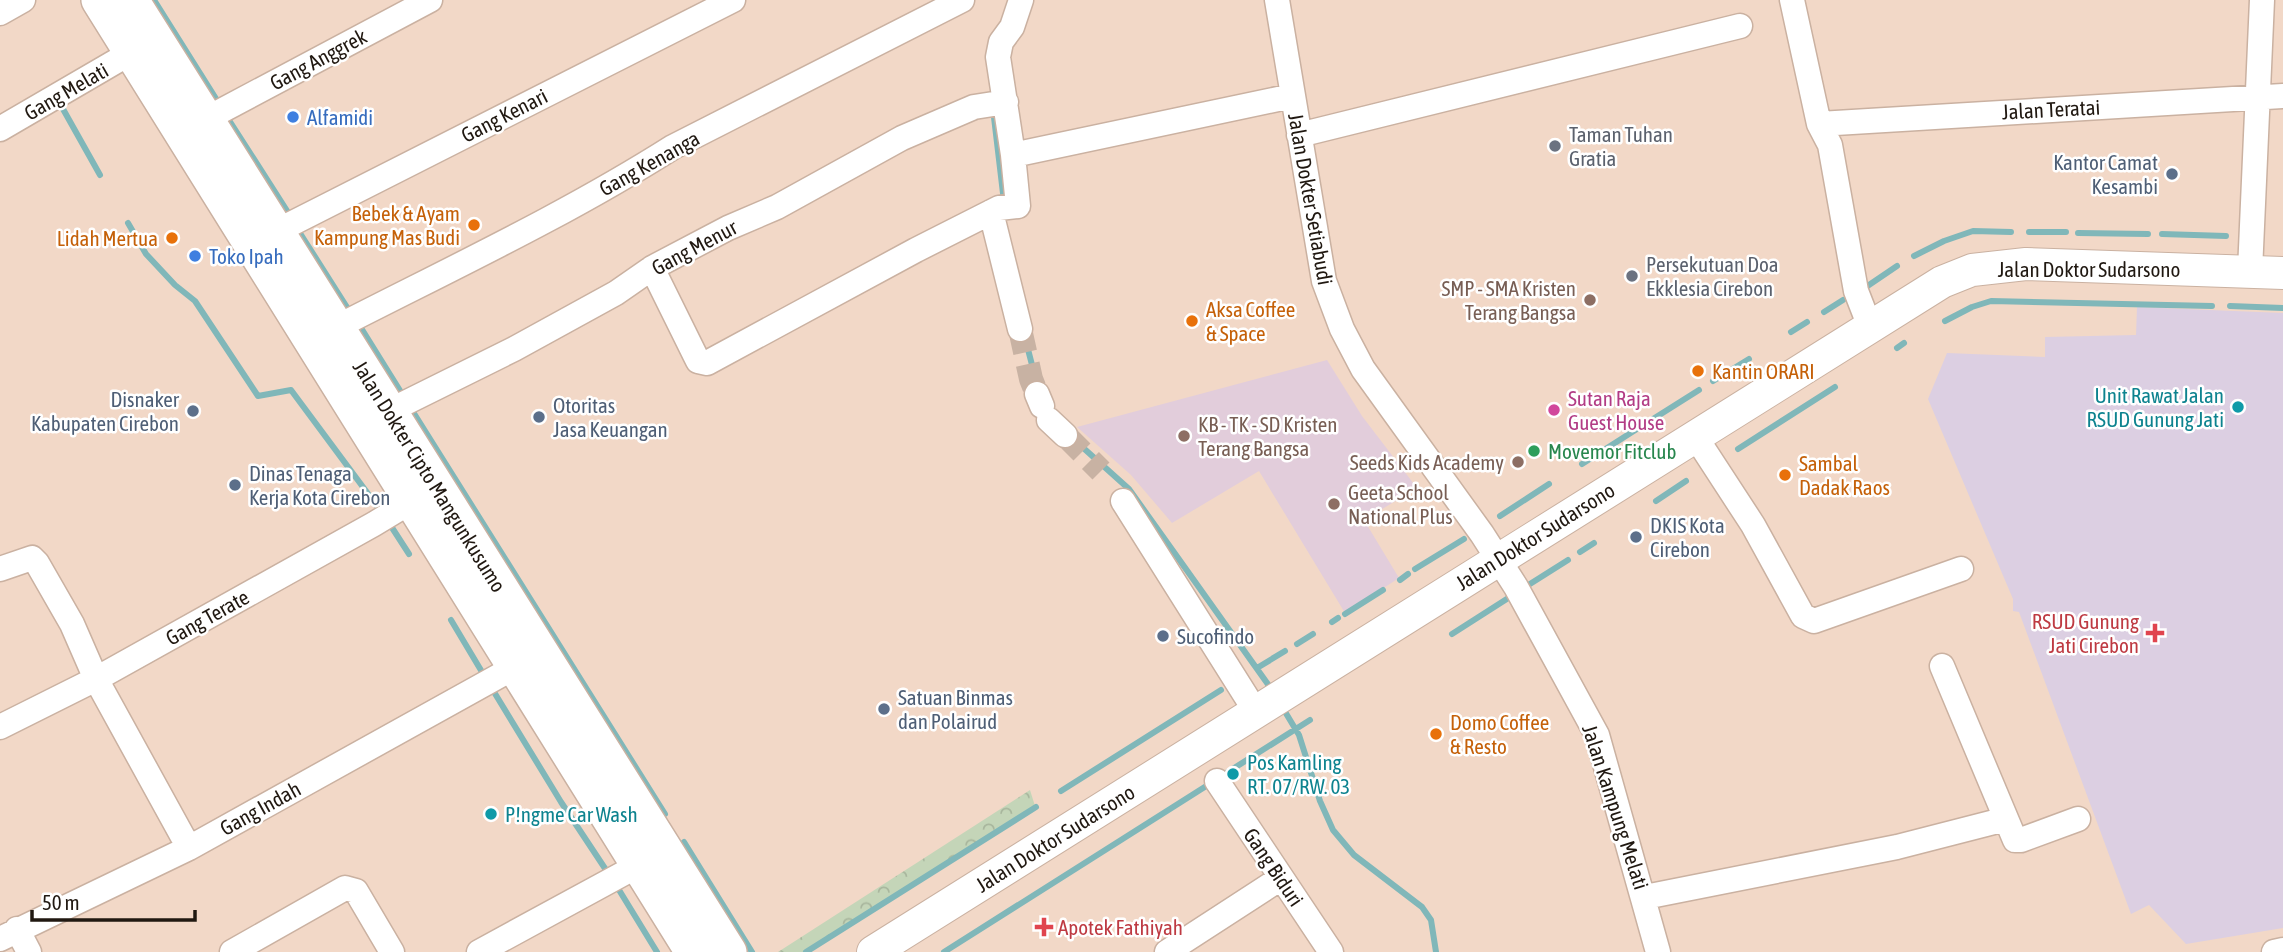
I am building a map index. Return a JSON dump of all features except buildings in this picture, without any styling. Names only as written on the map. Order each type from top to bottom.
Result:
[{"type":"main road","name":"Jalan Dokter Cipto Mangunkusumo","points":[[99,0],[132,52],[176,97],[206,119],[729,952]]},
{"type":"main road","name":"Jalan Dokter Cipto Mangunkusumo","points":[[131,0],[176,97],[395,511],[499,675],[693,952]]},
{"type":"street","points":[[0,13],[23,0]]},
{"type":"street","name":"Gang Anggrek","points":[[206,119],[430,0]]},
{"type":"street","name":"Gang Kenari","points":[[276,231],[733,0]]},
{"type":"street","name":"Gang Kenanga","points":[[337,327],[506,242],[673,147],[961,0]]},
{"type":"street","points":[[652,268],[698,361],[707,363],[916,250],[1003,209],[1018,206],[1013,155],[999,103],[998,48],[1012,27],[1021,0]]},
{"type":"street","name":"Jalan Dokter Setiabudi","points":[[1277,0],[1324,281],[1342,329],[1363,369],[1498,559]]},
{"type":"street","points":[[1792,0],[1819,124],[1830,145],[1856,290],[1870,327]]},
{"type":"street","points":[[2250,271],[2262,0]]},
{"type":"street","points":[[1299,135],[1740,26]]},
{"type":"street","name":"Gang Melati","points":[[0,129],[132,52]]},
{"type":"street","points":[[1013,155],[1292,96]]},
{"type":"street","name":"Jalan Teratai","points":[[1819,124],[2283,96]]},
{"type":"street","name":"Gang Menur","points":[[389,411],[514,349],[616,293],[652,268],[728,228],[777,207],[902,138],[954,114],[999,103]]},
{"type":"street","points":[[1003,209],[1020,329]]},
{"type":"street","name":"Jalan Doktor Sudarsono","points":[[873,952],[1211,772],[1257,711],[1942,282],[1972,270],[2025,264],[2283,273]]},
{"type":"street","points":[[1695,436],[1753,525],[1803,616],[1808,620],[1814,621],[1961,569]]},
{"type":"street","points":[[1123,501],[1257,711]]},
{"type":"street","name":"Gang Terate","points":[[0,726],[96,678],[395,511]]},
{"type":"street","points":[[0,569],[25,558],[32,558],[37,563],[72,624],[96,678],[189,848]]},
{"type":"street","name":"Jalan Kampung Melati","points":[[1498,559],[1597,735],[1645,897],[1658,952]]},
{"type":"street","points":[[1942,666],[2015,840],[2078,819]]},
{"type":"street","name":"Gang Indah","points":[[9,934],[189,848],[499,675]]},
{"type":"street","name":"Gang Biduri","points":[[1211,772],[1331,952]]},
{"type":"street","points":[[1645,897],[1897,847],[2006,819]]},
{"type":"street","points":[[479,952],[632,868]]},
{"type":"street","points":[[1167,952],[1281,878]]},
{"type":"street","points":[[232,952],[345,888],[356,891],[392,952]]},
{"type":"street","points":[[9,934],[29,952]]},
{"type":"street","points":[[2274,952],[2283,950]]},
{"type":"shaded area","name":"RSUD Gunung Jati Cirebon","points":[[2137,307],[2283,313],[2283,928],[2186,944],[2149,905],[2131,914],[2019,612],[2013,611],[2013,599],[1928,399],[1947,353],[2045,357],[2045,337],[2136,335]]},
{"type":"shaded area","points":[[1327,360],[1362,416],[1417,488],[1364,520],[1399,578],[1345,613],[1259,471],[1172,523],[1131,475],[1077,427]]},
{"type":"green space","points":[[1030,790],[1035,806],[803,952],[778,952]]},
{"type":"waterway","points":[[154,0],[220,105]]},
{"type":"waterway","points":[[63,109],[100,175]]},
{"type":"waterway","points":[[993,109],[1004,202]]},
{"type":"waterway","points":[[227,117],[291,217]]},
{"type":"waterway","points":[[128,223],[146,254],[175,285],[195,301],[258,396],[291,390],[383,514]]},
{"type":"waterway","points":[[298,230],[350,312]]},
{"type":"waterway","points":[[1914,256],[1944,241],[1973,231],[2011,232]]},
{"type":"waterway","points":[[2029,232],[2066,232]]},
{"type":"waterway","points":[[2078,233],[2148,234]]},
{"type":"waterway","points":[[2162,234],[2226,236]]},
{"type":"waterway","points":[[1866,287],[1897,266]]},
{"type":"waterway","points":[[1824,312],[1843,300]]},
{"type":"waterway","points":[[1945,321],[1991,301],[2212,306]]},
{"type":"waterway","points":[[2230,306],[2283,308]]},
{"type":"waterway","points":[[1791,332],[1807,322]]},
{"type":"waterway","points":[[358,323],[404,397]]},
{"type":"waterway","points":[[1024,334],[1038,388]]},
{"type":"waterway","points":[[1897,348],[1904,343]]},
{"type":"waterway","points":[[1713,381],[1749,359]]},
{"type":"waterway","points":[[1738,449],[1835,387]]},
{"type":"waterway","points":[[1653,419],[1699,390]]},
{"type":"waterway","points":[[410,407],[665,814]]},
{"type":"waterway","points":[[1582,464],[1640,427]]},
{"type":"waterway","points":[[1070,436],[1129,489],[1272,690]]},
{"type":"waterway","points":[[1656,501],[1686,481]]},
{"type":"waterway","points":[[1500,516],[1549,484]]},
{"type":"waterway","points":[[389,523],[409,554]]},
{"type":"waterway","points":[[1415,569],[1464,539]]},
{"type":"waterway","points":[[1580,552],[1594,543]]},
{"type":"waterway","points":[[1522,589],[1568,560]]},
{"type":"waterway","points":[[1400,580],[1408,574]]},
{"type":"waterway","points":[[1345,614],[1383,590]]},
{"type":"waterway","points":[[1452,634],[1513,595]]},
{"type":"waterway","points":[[1332,622],[1338,618]]},
{"type":"waterway","points":[[451,620],[485,677]]},
{"type":"waterway","points":[[1297,644],[1313,634]]},
{"type":"waterway","points":[[1257,668],[1285,651]]},
{"type":"waterway","points":[[491,687],[610,876]]},
{"type":"waterway","points":[[1061,791],[1221,690]]},
{"type":"waterway","points":[[1281,705],[1299,735],[1320,801],[1333,830],[1354,855],[1422,907],[1431,920],[1436,952]]},
{"type":"waterway","points":[[1220,777],[1310,720]]},
{"type":"waterway","points":[[944,952],[1211,783]]},
{"type":"waterway","points":[[806,952],[1036,807]]},
{"type":"waterway","points":[[684,842],[752,952]]},
{"type":"waterway","points":[[616,885],[657,952]]},
{"type":"tunnel","points":[[1020,329],[1037,394]]},
{"type":"tunnel","points":[[1065,435],[1101,471]]},
{"type":"place","name":"Alfamidi","points":[[293,117]]},
{"type":"place","name":"Taman Tuhan Gratia","points":[[1555,146]]},
{"type":"place","name":"Kantor Camat Kesambi","points":[[2172,174]]},
{"type":"place","name":"Bebek & Ayam Kampung Mas Budi","points":[[474,225]]},
{"type":"place","name":"Lidah Mertua","points":[[172,238]]},
{"type":"place","name":"Toko Ipah","points":[[195,256]]},
{"type":"place","name":"Persekutuan Doa Ekklesia Cirebon","points":[[1632,276]]},
{"type":"place","name":"SMP - SMA Kristen Terang Bangsa","points":[[1590,300]]},
{"type":"place","name":"Aksa Coffee & Space","points":[[1192,321]]},
{"type":"place","name":"Kantin ORARI","points":[[1698,371]]},
{"type":"place","name":"Unit Rawat Jalan RSUD Gunung Jati","points":[[2238,407]]},
{"type":"place","name":"Sutan Raja Guest House","points":[[1554,410]]},
{"type":"place","name":"Disnaker Kabupaten Cirebon","points":[[193,411]]},
{"type":"place","name":"Otoritas Jasa Keuangan","points":[[539,417]]},
{"type":"place","name":"KB - TK - SD Kristen Terang Bangsa","points":[[1184,436]]},
{"type":"place","name":"Movemor Fitclub","points":[[1534,451]]},
{"type":"place","name":"Seeds Kids Academy","points":[[1518,462]]},
{"type":"place","name":"Sambal Dadak Raos","points":[[1785,475]]},
{"type":"place","name":"Dinas Tenaga Kerja Kota Cirebon","points":[[235,485]]},
{"type":"place","name":"Geeta School National Plus","points":[[1334,504]]},
{"type":"place","name":"DKIS Kota Cirebon","points":[[1636,537]]},
{"type":"place","name":"RSUD Gunung Jati Cirebon","points":[[2155,633]]},
{"type":"place","name":"Sucofindo","points":[[1163,636]]},
{"type":"place","name":"Satuan Binmas dan Polairud","points":[[884,709]]},
{"type":"place","name":"Domo Coffee & Resto","points":[[1436,734]]},
{"type":"place","name":"Pos Kamling RT. 07/RW. 03","points":[[1233,774]]},
{"type":"place","name":"P!ngme Car Wash","points":[[491,814]]},
{"type":"place","name":"Apotek Fathiyah","points":[[1044,927]]}]
